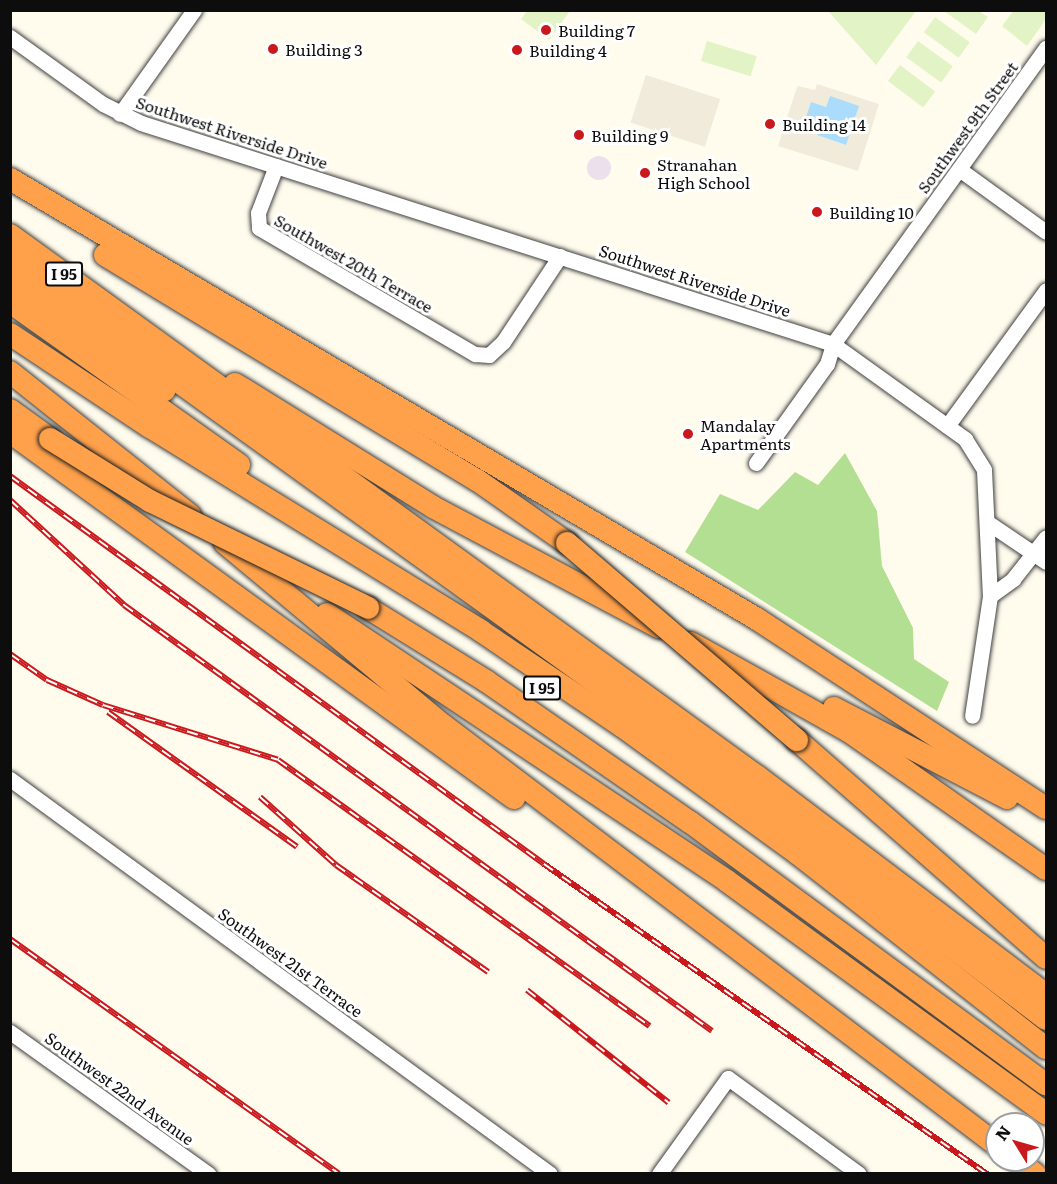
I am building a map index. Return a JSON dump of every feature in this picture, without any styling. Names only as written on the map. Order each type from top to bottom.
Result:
[{"type":"highway","points":[[10,179],[757,619],[1047,808]]},
{"type":"highway","points":[[10,190],[178,302],[477,480],[567,543],[1047,958]]},
{"type":"highway","name":"I 95","points":[[10,235],[775,789],[1047,994]]},
{"type":"highway","points":[[10,260],[355,512],[764,804],[1047,1019]]},
{"type":"highway","points":[[10,283],[212,423],[355,512]]},
{"type":"highway","points":[[10,302],[444,607],[753,820],[1047,1048]]},
{"type":"highway","points":[[118,313],[433,507],[717,657],[850,732],[1047,868]]},
{"type":"highway","points":[[10,334],[150,427],[444,607]]},
{"type":"highway","name":"I 95","points":[[10,351],[446,624],[615,738],[797,869],[1047,1065]]},
{"type":"highway","points":[[10,372],[246,560],[443,724],[985,1136]]},
{"type":"highway","points":[[10,410],[51,439],[150,501],[368,608],[486,681],[690,822],[1047,1084]]},
{"type":"highway","points":[[10,432],[685,921],[749,958]]},
{"type":"highway","points":[[246,560],[727,881],[1047,1114]]},
{"type":"highway","points":[[717,657],[893,736],[1047,822]]},
{"type":"street","points":[[120,114],[195,10]]},
{"type":"street","name":"Southwest Riverside Drive","points":[[10,37],[120,114],[833,344],[974,448],[984,470],[990,596],[972,716]]},
{"type":"street","name":"Southwest 9th Street","points":[[756,463],[827,364],[833,344],[1047,48]]},
{"type":"street","name":"Southwest 20th Terrace","points":[[276,166],[258,213],[259,228],[475,354],[489,355],[560,256]]},
{"type":"street","points":[[959,168],[1047,232]]},
{"type":"street","points":[[947,426],[1047,290]]},
{"type":"street","points":[[987,522],[1041,558]]},
{"type":"street","points":[[990,596],[1041,558],[1047,537]]},
{"type":"street","name":"Southwest 21st Terrace","points":[[10,779],[550,1173]]},
{"type":"street","name":"Southwest 22nd Avenue","points":[[10,1032],[208,1173]]},
{"type":"street","points":[[659,1173],[728,1078],[859,1173]]},
{"type":"shaded area","points":[[646,75],[720,99],[705,147],[631,123]]},
{"type":"shaded area","points":[[817,84],[879,104],[858,171],[778,146],[798,86],[815,90]],"holes":[[[830,96],[846,145],[817,135]]]},
{"type":"shaded area","points":[[599,156],[608,159],[611,168],[608,177],[599,180],[590,177],[587,168],[590,159]]},
{"type":"green space","points":[[1014,10],[1046,11],[1046,19],[1027,46],[1002,26]]},
{"type":"green space","name":"Building 7","points":[[527,11],[570,11],[549,40],[521,19]]},
{"type":"green space","points":[[828,11],[916,11],[876,65]]},
{"type":"green space","points":[[944,11],[978,11],[988,17],[976,34]]},
{"type":"green space","points":[[935,17],[970,42],[959,58],[924,32]]},
{"type":"green space","points":[[707,41],[757,56],[751,76],[701,61]]},
{"type":"green space","points":[[918,41],[953,66],[941,82],[906,57]]},
{"type":"green space","points":[[900,65],[935,91],[923,107],[888,81]]},
{"type":"green space","points":[[845,453],[877,511],[882,566],[913,628],[914,659],[949,682],[937,711],[685,552],[720,494],[758,510],[795,472],[818,485]]},
{"type":"water","points":[[830,96],[859,106],[846,145],[817,135],[820,125],[805,120],[811,102],[826,107]]},
{"type":"railway","points":[[10,476],[544,864],[987,1174]]},
{"type":"railway","points":[[10,500],[124,605],[712,1031]]},
{"type":"railway","points":[[10,654],[47,680],[103,705],[278,760],[649,1026]]},
{"type":"railway","points":[[108,712],[297,847]]},
{"type":"railway","points":[[260,797],[336,865],[488,972]]},
{"type":"railway","points":[[10,939],[339,1174]]},
{"type":"railway","points":[[527,990],[669,1103]]},
{"type":"place","name":"Building 7","points":[[546,30]]},
{"type":"place","name":"Building 3","points":[[273,49]]},
{"type":"place","name":"Building 4","points":[[517,50]]},
{"type":"place","name":"Building 14","points":[[770,124]]},
{"type":"place","name":"Building 9","points":[[579,135]]},
{"type":"place","name":"Stranahan High School","points":[[645,173]]},
{"type":"place","name":"Building 10","points":[[817,212]]},
{"type":"place","name":"Mandalay Apartments","points":[[688,434]]}]
